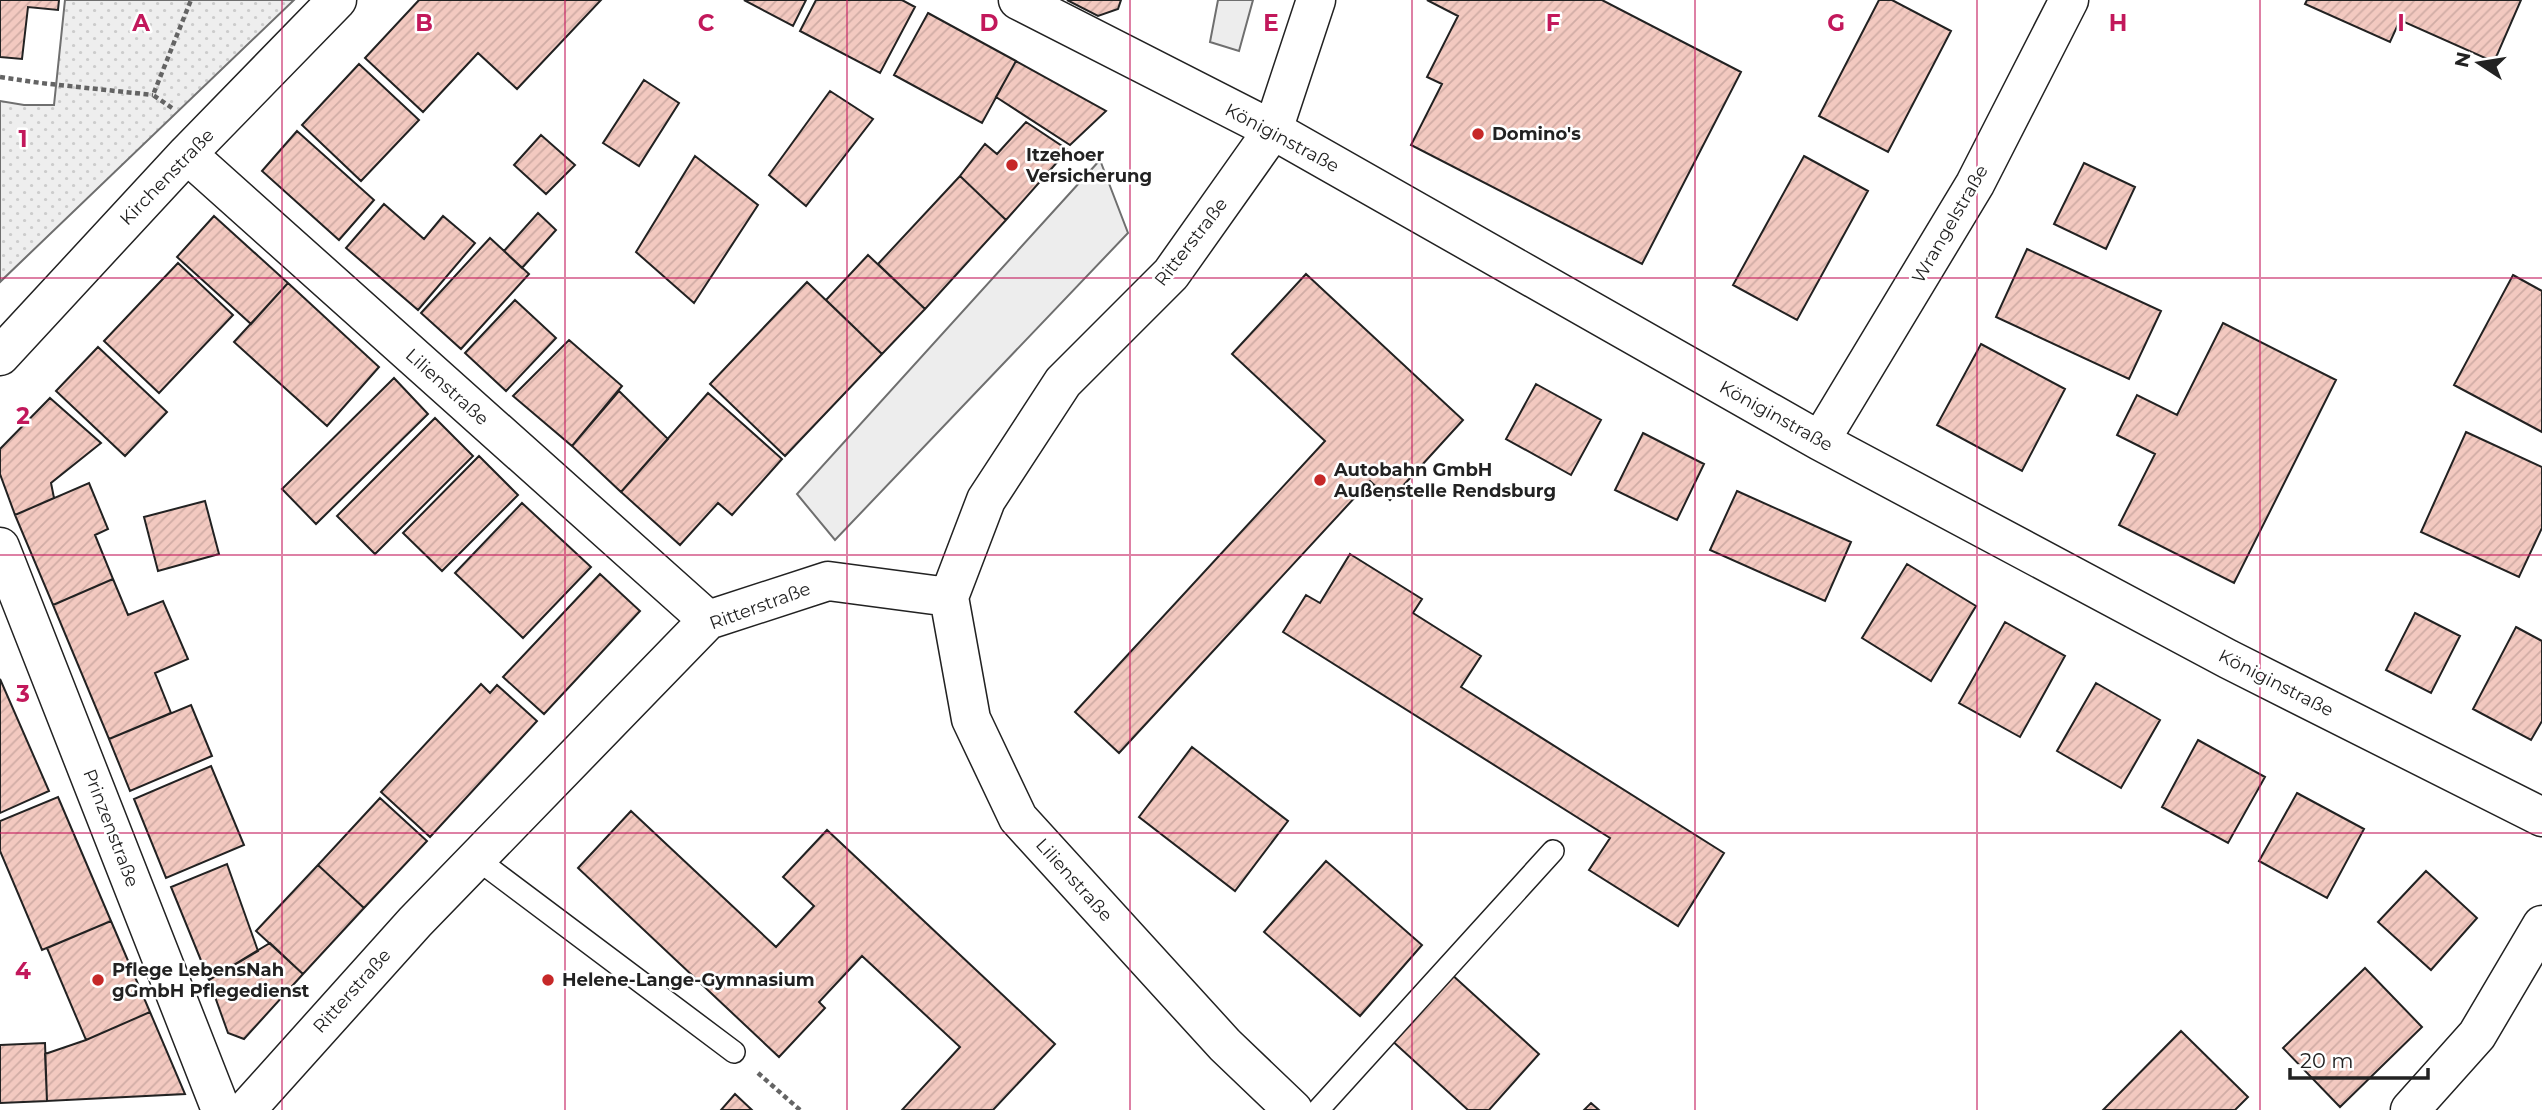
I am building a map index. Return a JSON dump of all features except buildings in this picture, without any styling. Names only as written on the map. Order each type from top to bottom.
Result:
[{"type":"street","name":"Kirchenstraße","points":[[0,356],[197,144],[337,0]]},
{"type":"street","name":"Königinstraße","points":[[1018,0],[1273,130],[1820,441],[2228,659],[2542,817]]},
{"type":"street","name":"Ritterstraße","points":[[246,1110],[415,922],[708,620],[828,581],[949,597],[986,500],[1063,382],[1171,274],[1273,130],[1316,0]]},
{"type":"street","name":"Wrangelstraße","points":[[1820,441],[1975,184],[2069,0]]},
{"type":"street","name":"Lilienstraße","points":[[197,144],[708,620]]},
{"type":"street","name":"Prinzenstraße","points":[[0,547],[221,1110]]},
{"type":"street","name":"Lilienstraße","points":[[949,597],[971,719],[1018,818],[1225,1045],[1293,1110]]},
{"type":"street","points":[[2410,1110],[2477,1035],[2542,925]]},
{"type":"lane","points":[[1318,1110],[1553,851]]},
{"type":"lane","points":[[477,859],[734,1052]]},
{"type":"path","points":[[153,94],[191,0]]},
{"type":"path","points":[[0,77],[153,94],[197,144]]},
{"type":"path","points":[[734,1052],[800,1110]]},
{"type":"shaded area","points":[[65,0],[294,0],[0,282],[0,101],[24,105],[54,105]]},
{"type":"shaded area","points":[[1218,0],[1253,0],[1239,51],[1210,42]]},
{"type":"shaded area","points":[[1100,160],[1128,233],[835,540],[797,494]]},
{"type":"place","name":"Domino's","points":[[1478,134]]},
{"type":"place","name":"Itzehoer Versicherung","points":[[1012,165]]},
{"type":"place","name":"Autobahn GmbH Außenstelle Rendsburg","points":[[1320,480]]},
{"type":"place","name":"Pflege LebensNah gGmbH Pflegedienst","points":[[98,980]]},
{"type":"place","name":"Helene-Lange-Gymnasium","points":[[548,980]]}]
